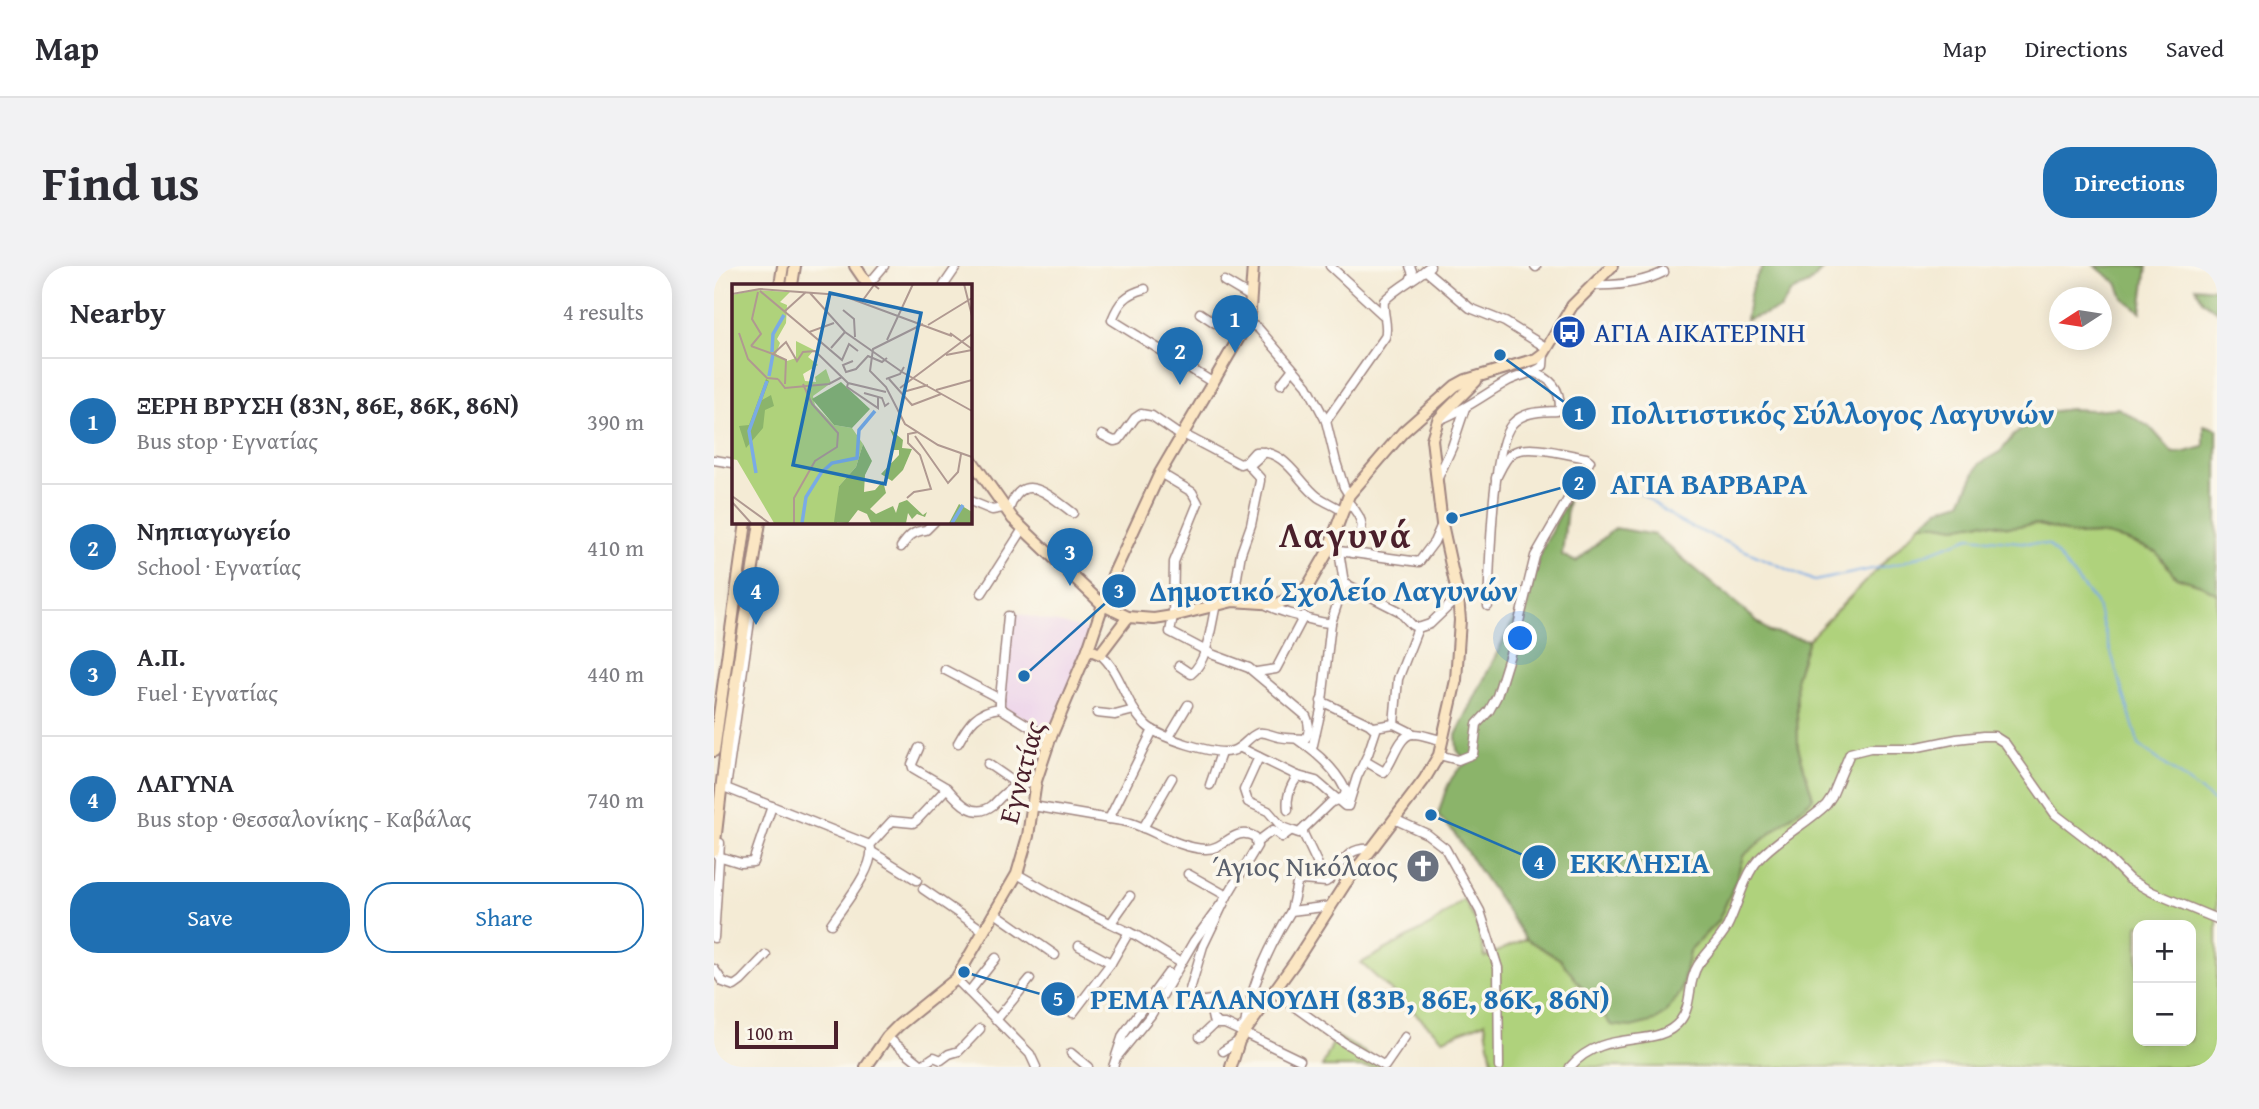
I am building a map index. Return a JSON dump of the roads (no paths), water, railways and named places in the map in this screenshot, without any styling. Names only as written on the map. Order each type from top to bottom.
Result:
[{"type":"street","points":[[780,284],[783,266]]},
{"type":"street","points":[[792,284],[794,266]]},
{"type":"street","points":[[855,266],[867,284]]},
{"type":"street","points":[[869,284],[884,266]]},
{"type":"street","points":[[945,284],[957,266]]},
{"type":"street","name":"Εγνατίας","points":[[866,1067],[887,1037],[956,979],[1017,874],[1028,836],[1036,781],[1050,739],[1088,649],[1116,568],[1160,473],[1246,323],[1253,266]]},
{"type":"street","points":[[1326,421],[1385,337],[1387,324],[1382,314],[1330,266]]},
{"type":"street","points":[[1382,314],[1384,301],[1413,274],[1410,266]]},
{"type":"street","points":[[971,460],[1005,511],[1103,605],[1128,617],[1173,617],[1233,601],[1267,605],[1285,602],[1300,594],[1334,549],[1347,502],[1403,432],[1442,396],[1466,380],[1536,359],[1545,351],[1566,313],[1612,266]]},
{"type":"street","points":[[1410,278],[1419,277],[1428,268],[1470,308],[1505,322],[1545,351]]},
{"type":"street","points":[[1591,285],[1612,286],[1653,278],[1664,272]]},
{"type":"street","points":[[1224,281],[1251,297]]},
{"type":"street","points":[[1145,289],[1133,292],[1121,301],[1112,320],[1212,382]]},
{"type":"street","points":[[1200,313],[1215,323],[1228,317],[1236,317],[1265,335],[1312,393],[1326,421],[1347,502],[1362,522],[1363,530],[1352,553]]},
{"type":"street","points":[[1438,420],[1465,408],[1509,381],[1544,366],[1545,351]]},
{"type":"street","points":[[1281,384],[1292,370]]},
{"type":"street","points":[[1488,607],[1496,478],[1502,441],[1511,425],[1528,413],[1557,411],[1560,408],[1559,393],[1555,385],[1546,377],[1532,372]]},
{"type":"street","points":[[1223,1052],[1246,1030],[1274,992],[1331,906],[1424,780],[1439,755],[1456,680],[1460,620],[1458,597],[1442,524],[1432,439],[1438,420],[1464,390],[1481,377]]},
{"type":"street","points":[[1436,481],[1452,447],[1465,408]]},
{"type":"street","points":[[1101,435],[1114,441],[1119,440],[1135,418],[1141,414],[1152,416],[1235,462],[1247,464],[1260,478],[1251,525],[1241,553],[1233,601]]},
{"type":"street","points":[[1439,755],[1458,760],[1473,754],[1477,724],[1489,711],[1497,696],[1515,638],[1535,556],[1590,461],[1587,458],[1555,452],[1521,449],[1508,457],[1496,478]]},
{"type":"street","points":[[1247,464],[1255,452],[1265,452],[1293,468],[1319,497],[1347,502]]},
{"type":"street","points":[[714,460],[732,463]]},
{"type":"street","points":[[1160,473],[1192,492],[1198,503],[1174,562],[1173,617],[1170,632],[1257,672],[1306,716],[1318,721]]},
{"type":"street","points":[[1005,511],[1022,489],[1032,487],[1042,490],[1073,513]]},
{"type":"street","points":[[971,501],[992,510],[1005,511]]},
{"type":"street","points":[[714,751],[746,523]]},
{"type":"street","points":[[716,853],[762,523]]},
{"type":"street","points":[[714,938],[716,853],[727,739],[762,523]]},
{"type":"street","points":[[901,547],[910,535],[926,530],[933,523]]},
{"type":"street","points":[[1334,549],[1419,562],[1434,542],[1442,524]]},
{"type":"street","points":[[982,593],[1023,528]]},
{"type":"street","points":[[1312,749],[1331,624],[1344,583],[1334,549]]},
{"type":"street","points":[[1344,583],[1399,611],[1418,628],[1430,624],[1458,597]]},
{"type":"street","points":[[1178,666],[1188,673],[1194,672],[1205,650],[1216,604]]},
{"type":"street","points":[[1267,605],[1319,623],[1331,624]]},
{"type":"street","points":[[1000,703],[1008,616]]},
{"type":"street","points":[[1257,672],[1276,669],[1304,616]]},
{"type":"street","points":[[1100,654],[1128,617]]},
{"type":"street","points":[[1394,724],[1398,679],[1418,628]]},
{"type":"street","points":[[1088,649],[1100,654],[1111,664],[1121,689],[1153,730],[1221,753],[1241,748],[1257,734],[1306,739],[1309,722],[1306,716]]},
{"type":"street","points":[[945,670],[1000,703],[1050,739]]},
{"type":"street","points":[[1321,701],[1374,727],[1394,724],[1414,734],[1442,740]]},
{"type":"street","points":[[958,743],[975,717],[1000,703]]},
{"type":"street","points":[[1169,737],[1188,705]]},
{"type":"street","points":[[1097,713],[1115,715],[1135,710]]},
{"type":"street","points":[[1241,748],[1298,776],[1316,781],[1348,806],[1357,777],[1375,737],[1374,727]]},
{"type":"street","points":[[1109,819],[1153,730]]},
{"type":"street","points":[[1365,761],[1384,772],[1402,740],[1414,734]]},
{"type":"street","points":[[1570,1067],[1587,1051],[1600,1045],[1617,1040],[1660,1035],[1680,1021],[1687,1009],[1694,974],[1726,929],[1756,862],[1826,805],[1850,753],[1859,750],[1913,748],[1957,739],[1994,736],[2005,743],[2055,814],[2095,845],[2129,879],[2152,892],[2217,919]]},
{"type":"street","points":[[1259,757],[1244,790],[1248,802],[1268,811],[1290,831],[1299,833],[1316,815],[1336,799],[1346,795],[1343,785],[1312,749],[1296,738]]},
{"type":"street","points":[[919,748],[912,764],[913,768],[947,788],[973,811],[989,808],[1008,791],[1036,781]]},
{"type":"street","points":[[1210,785],[1221,753]]},
{"type":"street","points":[[988,764],[1020,786]]},
{"type":"street","points":[[1288,810],[1286,801],[1298,776]]},
{"type":"street","points":[[1143,828],[1172,778]]},
{"type":"street","points":[[726,788],[871,848],[916,880]]},
{"type":"street","points":[[831,924],[860,882],[871,848],[892,821],[916,821],[947,788]]},
{"type":"street","points":[[716,853],[740,863],[753,862],[772,806]]},
{"type":"street","points":[[1033,806],[1130,822],[1200,848],[1217,848],[1236,834],[1250,834],[1257,842]]},
{"type":"street","points":[[1275,819],[1269,827],[1282,837],[1290,831]]},
{"type":"street","points":[[1394,819],[1427,834],[1445,848],[1480,911],[1498,968],[1499,1067]]},
{"type":"street","points":[[1273,830],[1257,842],[1227,896],[1203,946],[1189,993],[1193,1003],[1211,1000],[1214,1003],[1211,1011],[1213,1020],[1238,1030],[1246,1030],[1300,1060]]},
{"type":"street","points":[[1302,831],[1322,873],[1329,880]]},
{"type":"street","points":[[1231,1067],[1246,1030],[1247,1008],[1263,966],[1292,911],[1297,883],[1302,880],[1326,882],[1348,855],[1359,849],[1371,849]]},
{"type":"street","points":[[1017,874],[1177,960]]},
{"type":"street","points":[[1188,874],[1227,896]]},
{"type":"street","points":[[923,889],[985,932]]},
{"type":"street","points":[[1111,923],[1130,896]]},
{"type":"street","points":[[1116,1058],[1155,1009],[1186,953],[1227,896]]},
{"type":"street","points":[[1292,911],[1331,906]]},
{"type":"street","points":[[995,914],[1055,955]]},
{"type":"street","points":[[1073,1013],[1111,963],[1129,932]]},
{"type":"street","points":[[1079,946],[1111,963]]},
{"type":"street","points":[[1113,1067],[1123,1035],[1177,960],[1186,953]]},
{"type":"street","points":[[714,969],[723,982],[733,986],[766,955]]},
{"type":"street","points":[[969,992],[996,958]]},
{"type":"street","points":[[956,979],[1030,1054],[1036,1067]]},
{"type":"street","points":[[997,1019],[1030,979]]},
{"type":"street","points":[[1274,992],[1345,1043],[1385,1066],[1405,1037]]},
{"type":"street","points":[[1200,1037],[1218,1023]]},
{"type":"street","points":[[887,1037],[922,1065],[934,1058],[941,1060],[960,1051],[980,1029]]},
{"type":"street","points":[[1071,1053],[1088,1067]]},
{"type":"waterway","points":[[1623,480],[1680,522],[1814,581],[1901,563],[1970,537],[2049,545],[2096,603],[2139,745],[2217,804]]},
{"type":"place","name":"ΑΓΙΑ ΑΙΚΑΤΕΡΙΝΗ","points":[[1569,332]]},
{"type":"place","name":"ΞΕΡΗ ΒΡΥΣΗ (83Ν, 86Ε, 86Κ, 86Ν)","points":[[1235,353]]},
{"type":"place","name":"Πολιτιστικός Σύλλογος Λαγυνών","points":[[1500,355]]},
{"type":"place","name":"Νηπιαγωγείο","points":[[1180,385]]},
{"type":"place","name":"ΑΓΙΑ ΒΑΡΒΑΡΑ","points":[[1452,518]]},
{"type":"place","name":"Α.Π.","points":[[1070,586]]},
{"type":"place","name":"ΛΑΓΥΝΑ","points":[[756,625]]},
{"type":"place","name":"Δημοτικό Σχολείο Λαγυνών","points":[[1024,676]]},
{"type":"place","name":"ΕΚΚΛΗΣΙΑ","points":[[1431,815]]},
{"type":"place","name":"Άγιος Νικόλαος","points":[[1423,866]]},
{"type":"place","name":"ΡΕΜΑ ΓΑΛΑΝΟΥΔΗ (83Β, 86Ε, 86Κ, 86Ν)","points":[[964,972]]},
{"type":"district","name":"Λαγυνά","points":[[1346,535]]}]
